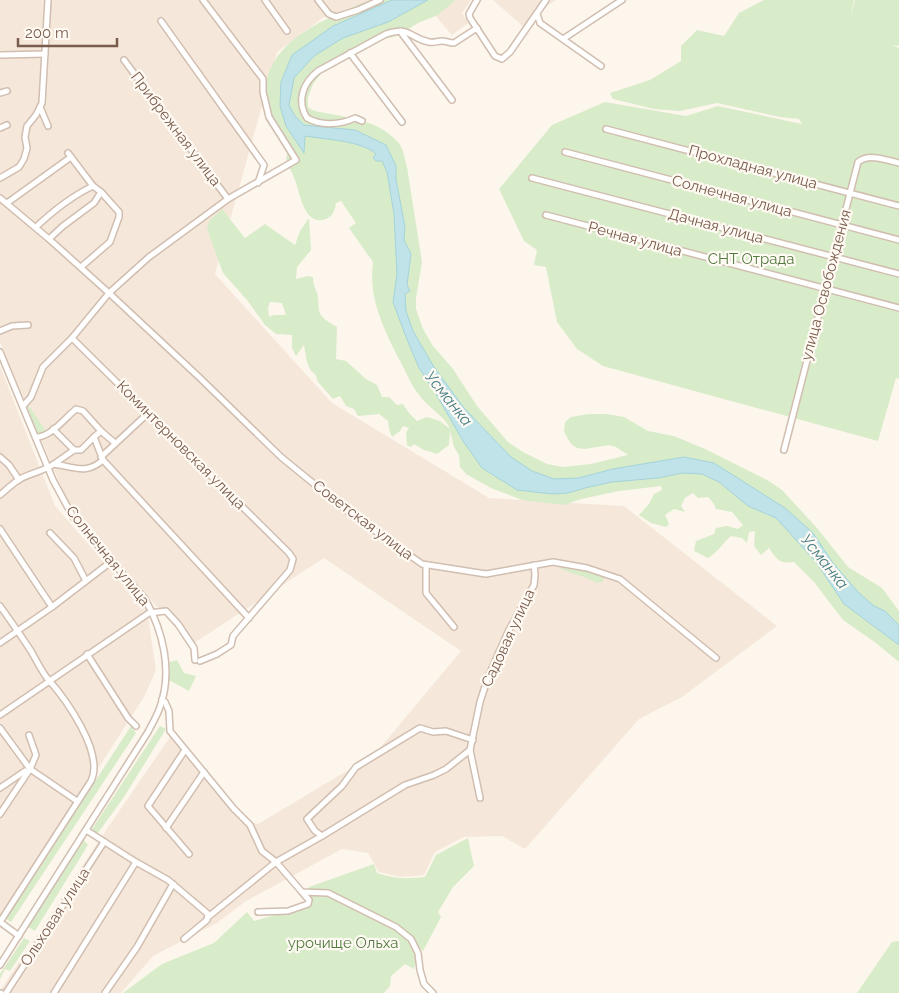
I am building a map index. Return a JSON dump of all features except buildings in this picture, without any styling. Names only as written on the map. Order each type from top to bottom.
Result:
[{"type":"street","points":[[0,178],[24,160],[27,148],[25,137],[27,126],[36,115],[42,103],[48,0]]},
{"type":"street","points":[[23,406],[31,396],[43,367],[72,338],[109,293],[149,257],[228,199],[296,160],[269,118],[263,92],[263,79],[203,0]]},
{"type":"street","points":[[265,0],[287,30]]},
{"type":"street","points":[[318,0],[329,14],[336,17],[380,0]]},
{"type":"street","points":[[477,0],[469,14],[470,18],[495,56],[502,59],[510,52],[546,0]]},
{"type":"street","points":[[563,39],[622,0]]},
{"type":"street","points":[[537,13],[540,23],[601,66]]},
{"type":"street","points":[[160,21],[264,166],[258,183]]},
{"type":"street","points":[[362,121],[355,118],[336,124],[313,121],[307,118],[301,105],[302,94],[310,77],[386,34],[403,30],[428,42],[441,41],[450,44],[477,28]]},
{"type":"street","points":[[400,31],[452,100]]},
{"type":"street","points":[[350,53],[402,122]]},
{"type":"street","points":[[0,55],[45,54]]},
{"type":"street","name":"Прибрежная улица","points":[[124,60],[228,199]]},
{"type":"street","points":[[0,93],[7,91]]},
{"type":"street","points":[[40,107],[48,126]]},
{"type":"street","points":[[36,115],[45,116]]},
{"type":"street","points":[[0,128],[7,125]]},
{"type":"street","name":"Прохладная улица","points":[[606,129],[899,206]]},
{"type":"street","name":"Солнечная улица","points":[[565,152],[899,240]]},
{"type":"street","points":[[6,203],[69,155],[93,186],[119,212],[110,242],[80,267]]},
{"type":"street","name":"улица Освобождения","points":[[784,450],[858,162],[864,157],[870,157],[899,163]]},
{"type":"street","name":"Дачная улица","points":[[532,178],[899,274]]},
{"type":"street","points":[[36,227],[66,203],[93,186]]},
{"type":"street","points":[[49,239],[67,222],[94,203],[101,192]]},
{"type":"street","name":"Советская улица","points":[[0,198],[36,227],[109,293],[191,369],[281,457],[351,514],[422,564],[486,574],[554,562],[587,568],[620,578],[716,658]]},
{"type":"street","name":"Речная улица","points":[[546,215],[899,308]]},
{"type":"street","points":[[0,331],[12,326],[28,325]]},
{"type":"street","name":"Коминтерновская улица","points":[[72,338],[293,559],[290,570],[249,618]]},
{"type":"street","name":"Солнечная улица","points":[[0,352],[58,491],[73,517],[145,598],[152,611],[162,637],[166,679],[159,710],[148,732],[0,965]]},
{"type":"street","points":[[36,437],[41,437],[53,429],[76,409],[83,411],[115,443]]},
{"type":"street","points":[[54,464],[88,470],[96,467],[115,443],[144,417],[144,409]]},
{"type":"street","points":[[53,429],[74,450]]},
{"type":"street","points":[[0,495],[19,480],[36,472],[49,469],[74,450],[81,450],[101,431]]},
{"type":"street","points":[[0,715],[152,611],[166,611],[178,624],[194,648],[197,661],[217,654],[231,645],[233,636],[249,618],[102,458],[94,437]]},
{"type":"street","points":[[0,457],[9,465],[19,480]]},
{"type":"street","points":[[0,529],[52,607]]},
{"type":"street","points":[[50,533],[74,558],[86,581]]},
{"type":"street","points":[[0,643],[52,607],[112,561]]},
{"type":"street","points":[[426,565],[426,593],[454,627]]},
{"type":"street","name":"Садовая улица","points":[[480,798],[470,750],[480,702],[508,632],[534,585],[534,565]]},
{"type":"street","points":[[0,606],[72,711],[90,748],[93,761],[92,778],[0,922],[18,936]]},
{"type":"street","points":[[87,654],[128,718],[136,726]]},
{"type":"street","points":[[162,699],[169,711],[170,732],[234,809],[250,825],[262,851],[276,862],[309,900],[308,904],[288,911],[258,912]]},
{"type":"street","points":[[0,728],[29,770],[77,801]]},
{"type":"street","points":[[322,836],[315,831],[307,819],[342,786],[356,767],[420,728],[433,732],[446,731],[473,740]]},
{"type":"street","points":[[0,814],[29,770],[36,755],[29,735]]},
{"type":"street","points":[[185,750],[148,806],[189,854]]},
{"type":"street","points":[[184,939],[207,920],[208,916],[276,862],[405,785],[446,769],[470,750]]},
{"type":"street","points":[[0,788],[29,770]]},
{"type":"street","points":[[166,828],[204,772]]},
{"type":"street","points":[[86,830],[174,884],[208,916]]},
{"type":"street","name":"Ольховая улица","points":[[6,993],[104,842]]},
{"type":"street","points":[[54,993],[136,862]]},
{"type":"street","points":[[106,993],[137,947],[174,884]]},
{"type":"street","points":[[302,892],[328,893],[396,926],[411,939],[418,953],[424,984],[432,993]]},
{"type":"shaded area","points":[[0,0],[377,0],[371,5],[324,17],[277,52],[215,274],[332,403],[489,498],[624,506],[777,626],[682,697],[639,719],[525,849],[502,836],[464,837],[435,852],[424,875],[400,877],[379,872],[368,853],[342,849],[246,901],[217,923],[153,956],[121,993],[0,993],[0,991],[170,737],[239,820],[258,824],[375,754],[461,651],[324,558],[191,645],[71,510],[0,342]]},
{"type":"shaded area","points":[[449,0],[471,0],[462,13],[468,23],[452,35],[435,15]]},
{"type":"shaded area","points":[[493,0],[556,0],[548,5],[526,29]]},
{"type":"shaded area","points":[[0,366],[55,506],[147,611],[156,670],[144,697],[0,924]]},
{"type":"green space","points":[[370,0],[456,0],[438,15],[418,23],[398,36],[379,40],[325,69],[313,84],[308,97],[308,107],[315,111],[368,123],[386,131],[400,145],[407,167],[422,262],[416,309],[423,329],[433,346],[453,369],[477,406],[508,442],[547,464],[563,467],[591,464],[628,455],[609,445],[585,449],[577,448],[571,444],[564,432],[565,422],[571,417],[606,414],[624,417],[648,431],[674,436],[705,449],[769,481],[782,490],[817,528],[848,567],[882,588],[899,611],[899,662],[843,620],[814,582],[794,562],[782,562],[774,556],[769,548],[761,555],[754,546],[755,531],[749,532],[747,543],[742,538],[731,536],[708,558],[694,551],[696,541],[714,534],[716,528],[727,526],[738,529],[743,525],[732,512],[716,509],[708,497],[698,498],[693,493],[685,498],[681,506],[685,512],[674,509],[665,515],[669,524],[666,527],[651,523],[639,515],[649,504],[654,494],[662,490],[661,486],[619,491],[581,499],[564,505],[522,500],[491,488],[466,474],[460,467],[459,455],[454,447],[450,431],[449,445],[437,454],[424,450],[414,444],[411,447],[407,445],[406,433],[409,428],[403,426],[392,437],[388,421],[379,414],[358,416],[354,409],[346,406],[340,396],[333,399],[318,382],[315,374],[310,369],[304,345],[296,356],[292,348],[292,335],[276,334],[265,325],[247,300],[223,273],[207,229],[209,221],[222,209],[245,238],[265,224],[295,245],[300,231],[309,218],[311,250],[297,267],[296,279],[308,276],[313,277],[320,313],[326,320],[337,327],[336,359],[346,361],[366,379],[377,385],[382,397],[389,397],[397,405],[403,404],[417,421],[427,417],[440,421],[450,429],[444,420],[416,391],[388,338],[375,301],[372,275],[373,262],[349,228],[356,223],[341,201],[336,203],[333,213],[326,219],[319,220],[308,214],[286,158],[289,150],[265,117],[265,93],[268,74],[276,58],[302,33],[319,23]],"holes":[[[270,302],[282,303],[286,315],[269,317],[268,308]]]},
{"type":"green space","name":"СНТ Отрада","points":[[764,0],[854,0],[850,19],[855,0],[899,0],[899,46],[892,45],[899,48],[899,379],[896,378],[878,441],[603,366],[577,349],[557,322],[546,267],[534,265],[537,250],[524,241],[499,189],[552,125],[605,102],[686,116],[718,106],[802,124],[799,119],[780,117],[717,103],[680,111],[654,109],[613,99],[610,93],[650,80],[681,61],[681,46],[697,30],[724,36],[739,13]]},
{"type":"green space","points":[[29,406],[46,431],[38,435],[26,408]]},
{"type":"green space","points":[[558,567],[592,572],[605,577],[602,582],[596,583]]},
{"type":"green space","points":[[177,660],[184,673],[196,676],[189,691],[167,679],[170,662]]},
{"type":"green space","points":[[131,726],[136,733],[11,922],[6,919]]},
{"type":"green space","points":[[160,726],[166,729],[124,797],[95,837],[90,832]]},
{"type":"green space","name":"урочище Ольха","points":[[468,838],[474,866],[453,887],[438,912],[441,917],[423,951],[420,948],[414,969],[405,964],[391,976],[390,986],[384,993],[123,993],[162,964],[214,943],[247,912],[254,921],[311,905],[309,887],[374,864],[377,873],[383,875],[401,878],[425,877],[436,855]]},
{"type":"green space","points":[[83,839],[88,845],[35,931],[28,927]]},
{"type":"green space","points":[[24,938],[30,941],[10,971],[5,969],[0,979],[0,974]]},
{"type":"green space","points":[[899,941],[899,993],[857,993],[892,942]]},
{"type":"water","name":"Усманка","points":[[392,0],[428,0],[388,22],[343,38],[314,56],[294,78],[289,105],[295,116],[304,125],[355,130],[386,145],[396,166],[396,179],[405,227],[404,240],[411,254],[407,285],[410,291],[405,294],[406,311],[413,331],[434,367],[464,408],[511,457],[532,471],[554,479],[578,478],[613,469],[684,457],[714,463],[785,508],[813,533],[833,563],[858,592],[874,606],[885,611],[899,625],[899,645],[844,604],[816,562],[776,518],[748,506],[719,482],[702,474],[683,473],[658,478],[612,482],[568,493],[553,494],[517,490],[482,468],[463,441],[419,368],[393,302],[397,274],[394,214],[387,172],[382,161],[376,161],[373,158],[376,154],[353,143],[305,136],[304,153],[286,126],[280,106],[281,82],[292,55],[333,26]]}]
